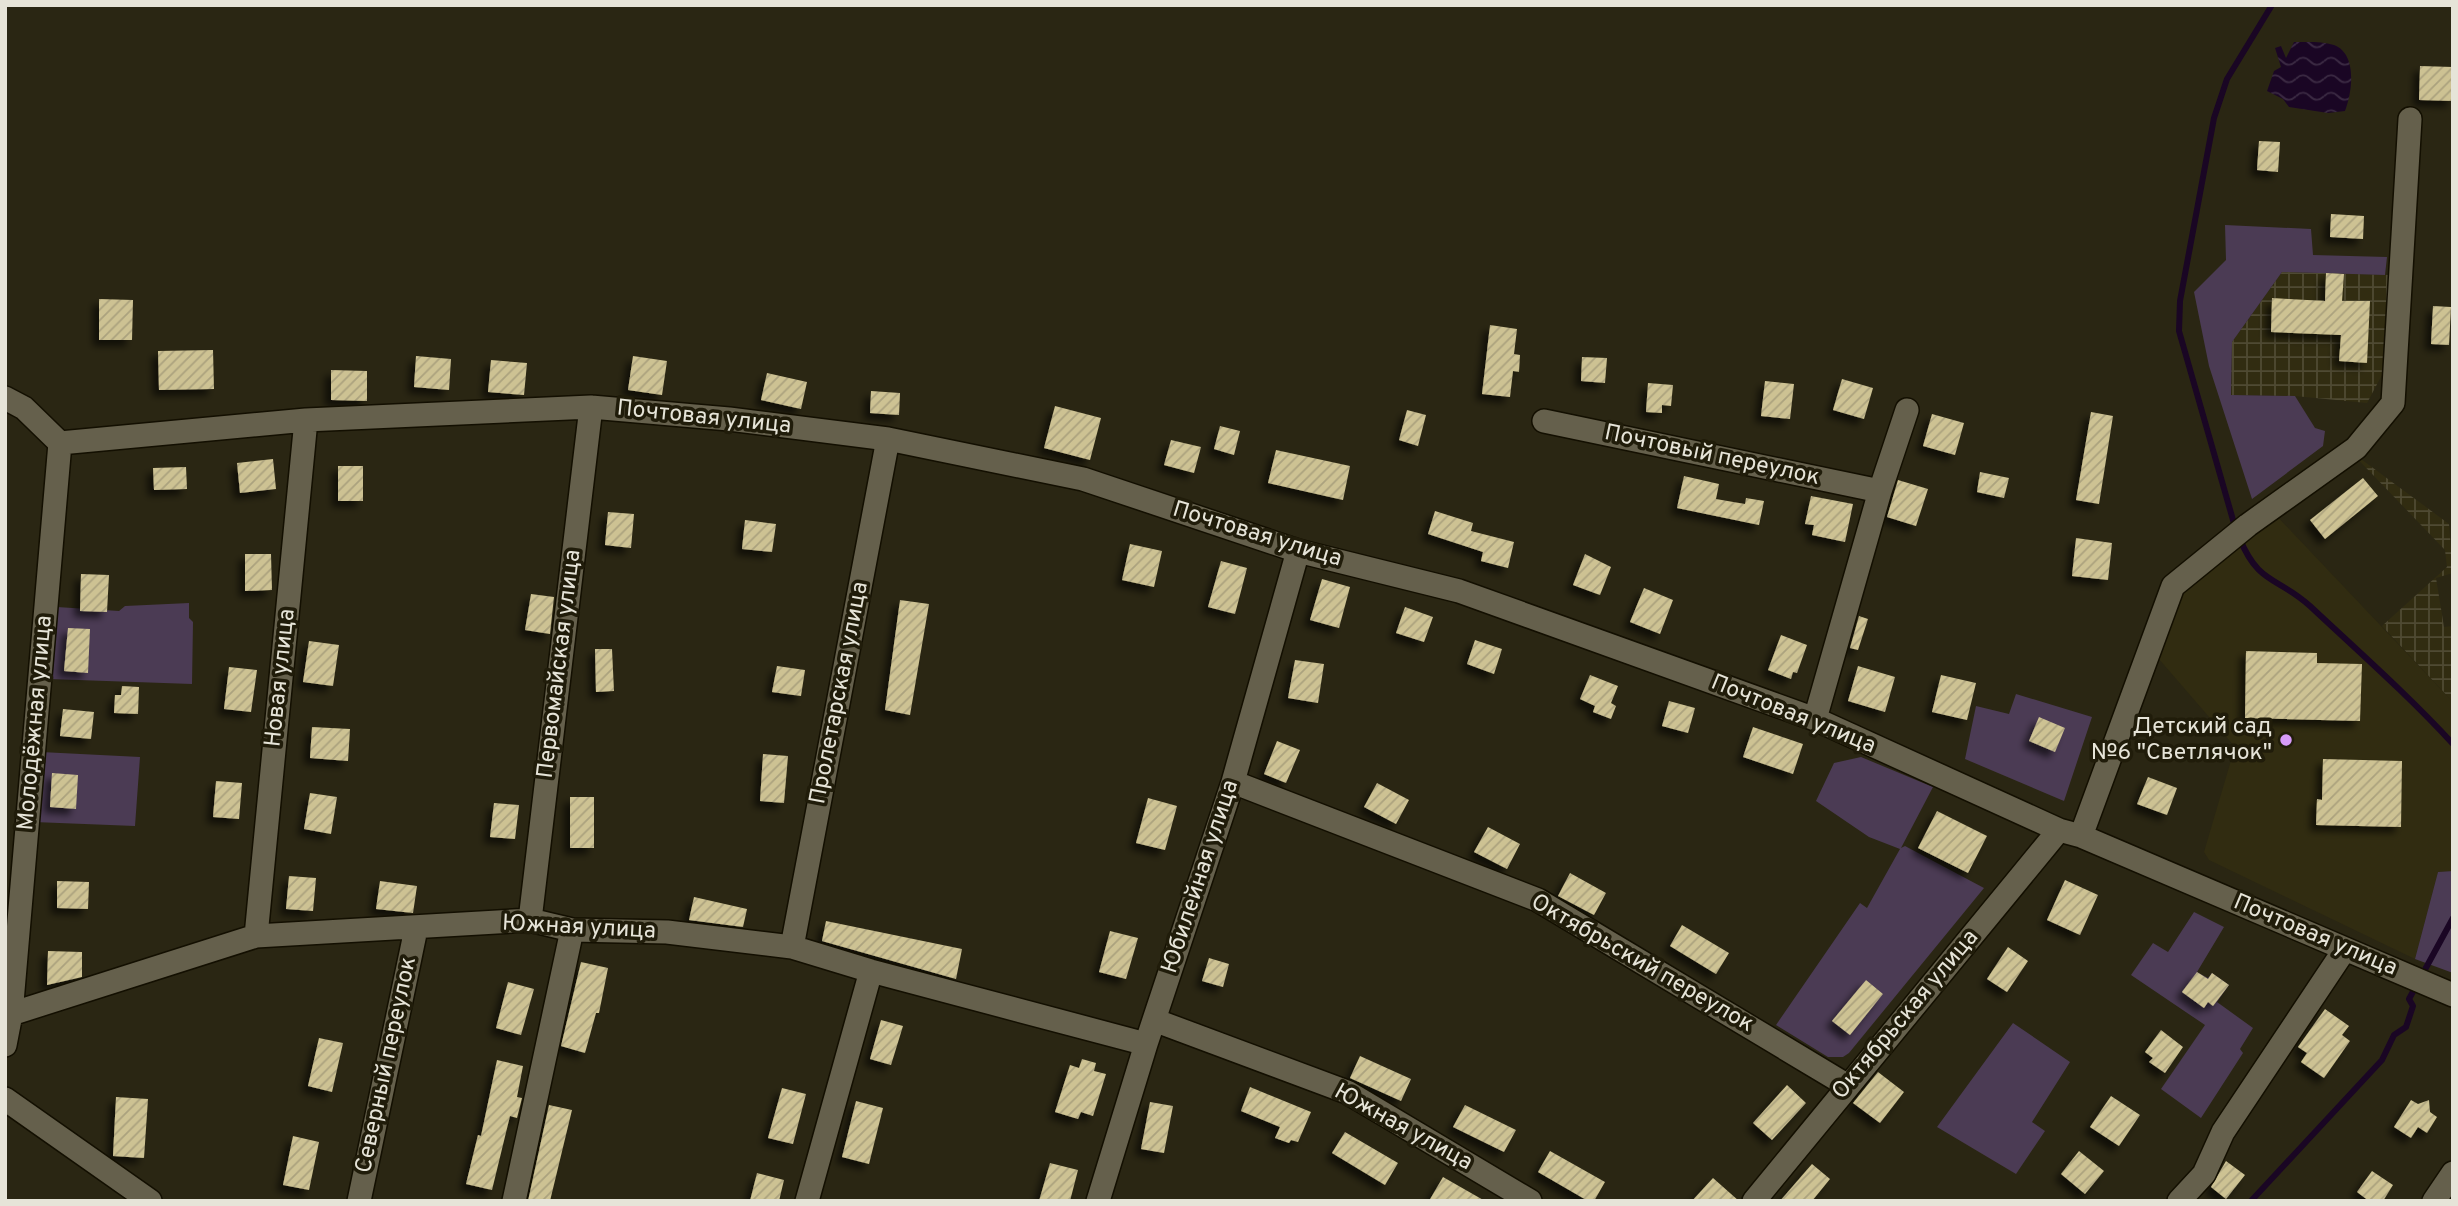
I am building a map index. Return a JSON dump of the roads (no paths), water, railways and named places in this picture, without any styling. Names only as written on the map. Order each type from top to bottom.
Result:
[{"type":"street","name":"Октябрьская улица","points":[[1754,1201],[1848,1086],[2070,833],[2173,586],[2248,525],[2356,448],[2393,403],[2410,119]]},
{"type":"street","points":[[5,398],[24,408],[60,443]]},
{"type":"street","name":"Почтовая улица","points":[[60,443],[306,420],[591,407],[729,419],[888,439],[1083,479],[1298,551],[1460,591],[1815,719],[2070,833],[2453,995]]},
{"type":"street","name":"Первомайская улица","points":[[530,920],[591,407]]},
{"type":"street","points":[[1815,719],[1880,491],[1907,410]]},
{"type":"street","name":"Новая улица","points":[[256,936],[306,420]]},
{"type":"street","name":"Почтовый переулок","points":[[1544,421],[1880,491]]},
{"type":"street","name":"Пролетарская улица","points":[[792,947],[888,439]]},
{"type":"street","name":"Молодёжная улица","points":[[5,1045],[11,1014],[60,443]]},
{"type":"street","name":"Юбилейная улица","points":[[1098,1201],[1146,1044],[1233,782],[1298,551]]},
{"type":"street","name":"Октябрьский переулок","points":[[1233,782],[1538,900],[1848,1086]]},
{"type":"street","name":"Южная улица","points":[[11,1014],[256,936],[416,929],[530,920],[572,930],[667,932],[792,947],[871,971],[1146,1044]]},
{"type":"street","name":"Северный переулок","points":[[359,1201],[416,929]]},
{"type":"street","points":[[514,1201],[572,930]]},
{"type":"street","points":[[2179,1201],[2204,1174],[2223,1132],[2345,949]]},
{"type":"street","points":[[807,1201],[871,971]]},
{"type":"street","name":"Южная улица","points":[[1154,1020],[1347,1092],[1530,1201]]},
{"type":"street","points":[[5,1099],[150,1201]]},
{"type":"street","points":[[2434,1201],[2453,1173]]},
{"type":"water","points":[[2294,42],[2319,42],[2342,50],[2350,65],[2351,75],[2350,94],[2345,111],[2328,113],[2289,107],[2283,99],[2267,91],[2274,71],[2281,67],[2275,48],[2281,46],[2286,58]]},
{"type":"waterway","points":[[2235,527],[2179,331],[2180,301],[2214,118],[2227,79],[2272,5]]},
{"type":"waterway","points":[[2239,537],[2246,553],[2262,572],[2310,606],[2453,744]]},
{"type":"waterway","points":[[2251,1201],[2382,1060],[2394,1035],[2406,1027],[2413,1006],[2409,999],[2453,918]]},
{"type":"place","name":"Детский сад №6 \"Светлячок\"","points":[[2286,740]]}]
